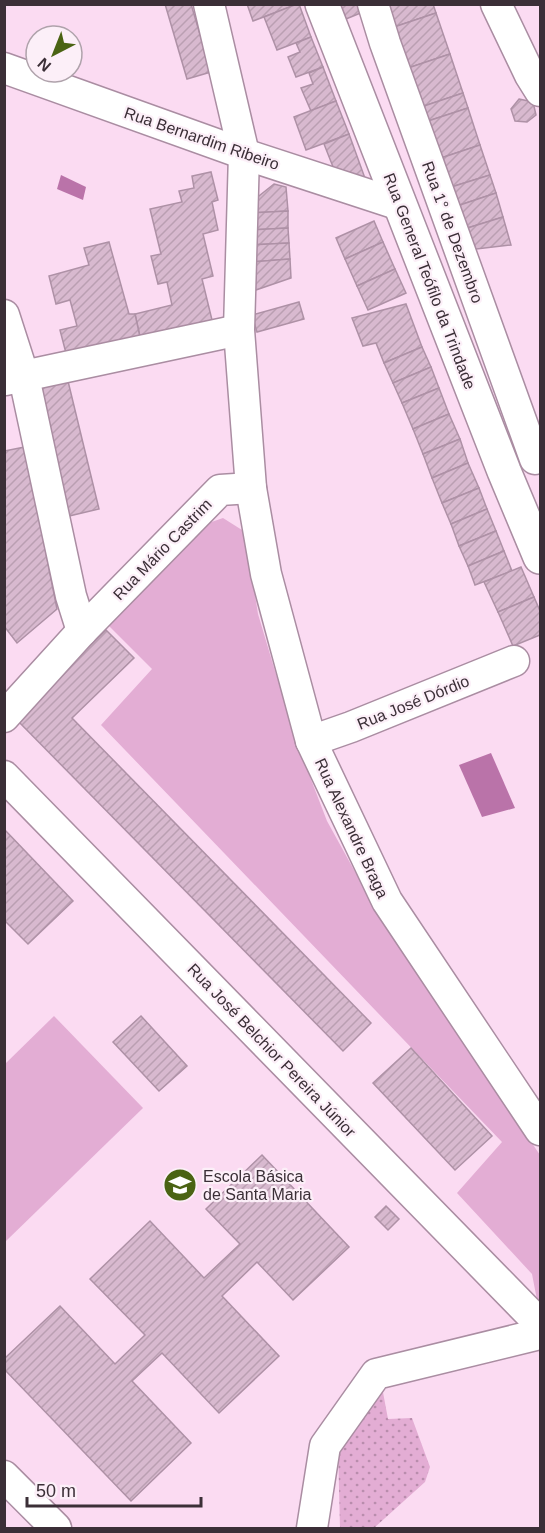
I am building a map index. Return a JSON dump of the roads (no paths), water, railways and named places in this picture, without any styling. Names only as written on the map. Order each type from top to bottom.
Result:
[{"type":"main road","name":"Rua General Teófilo da Trindade","points":[[322,4],[504,471],[540,557]]},
{"type":"street","name":"Rua Alexandre Braga","points":[[209,4],[244,154],[239,330],[251,488],[266,574],[311,741],[387,901],[540,1130]]},
{"type":"street","name":"Rua 1° de Dezembro","points":[[373,4],[535,459]]},
{"type":"street","points":[[496,4],[540,91]]},
{"type":"street","name":"Rua Bernardim Ribeiro","points":[[4,68],[244,154],[400,205]]},
{"type":"street","points":[[4,315],[14,379],[82,631]]},
{"type":"street","points":[[14,379],[239,330]]},
{"type":"street","points":[[504,471],[535,459],[540,408]]},
{"type":"street","name":"Rua Mário Castrim","points":[[4,717],[82,631],[220,490],[251,488]]},
{"type":"street","name":"Rua José Dórdio","points":[[311,741],[514,661]]},
{"type":"street","name":"Rua José Belchior Pereira Júnior","points":[[4,777],[540,1324]]},
{"type":"street","points":[[312,1528],[325,1446],[376,1374],[540,1334]]},
{"type":"street","points":[[4,1476],[56,1528]]},
{"type":"place","name":"Escola Básica de Santa Maria","points":[[180,1185]]}]
